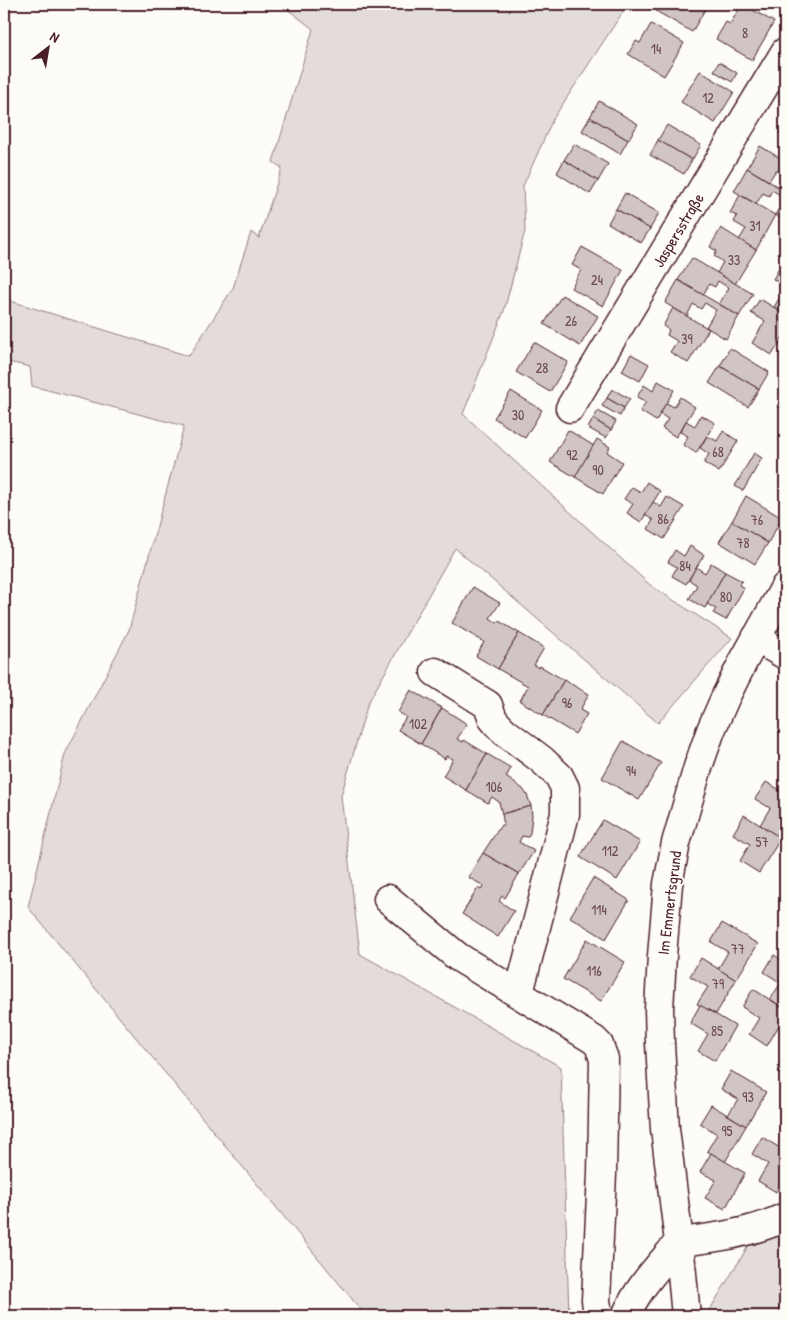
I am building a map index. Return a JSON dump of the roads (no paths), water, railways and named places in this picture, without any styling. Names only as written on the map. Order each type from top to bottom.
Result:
[{"type":"street","name":"Jaspersstraße","points":[[570,408],[785,52]]},
{"type":"street","name":"Im Emmertsgrund","points":[[686,1316],[665,1129],[660,1044],[659,1009],[668,884],[676,843],[711,730],[750,649],[785,587]]},
{"type":"street","points":[[750,649],[785,655]]},
{"type":"street","points":[[435,672],[488,705],[493,719],[498,725],[542,760],[559,776],[565,788],[565,814],[519,994]]},
{"type":"street","points":[[388,899],[458,957],[599,1044],[604,1059],[602,1174],[596,1300],[598,1316]]},
{"type":"street","points":[[626,1316],[634,1299],[646,1282],[679,1242],[718,1237],[770,1225],[785,1217]]}]
